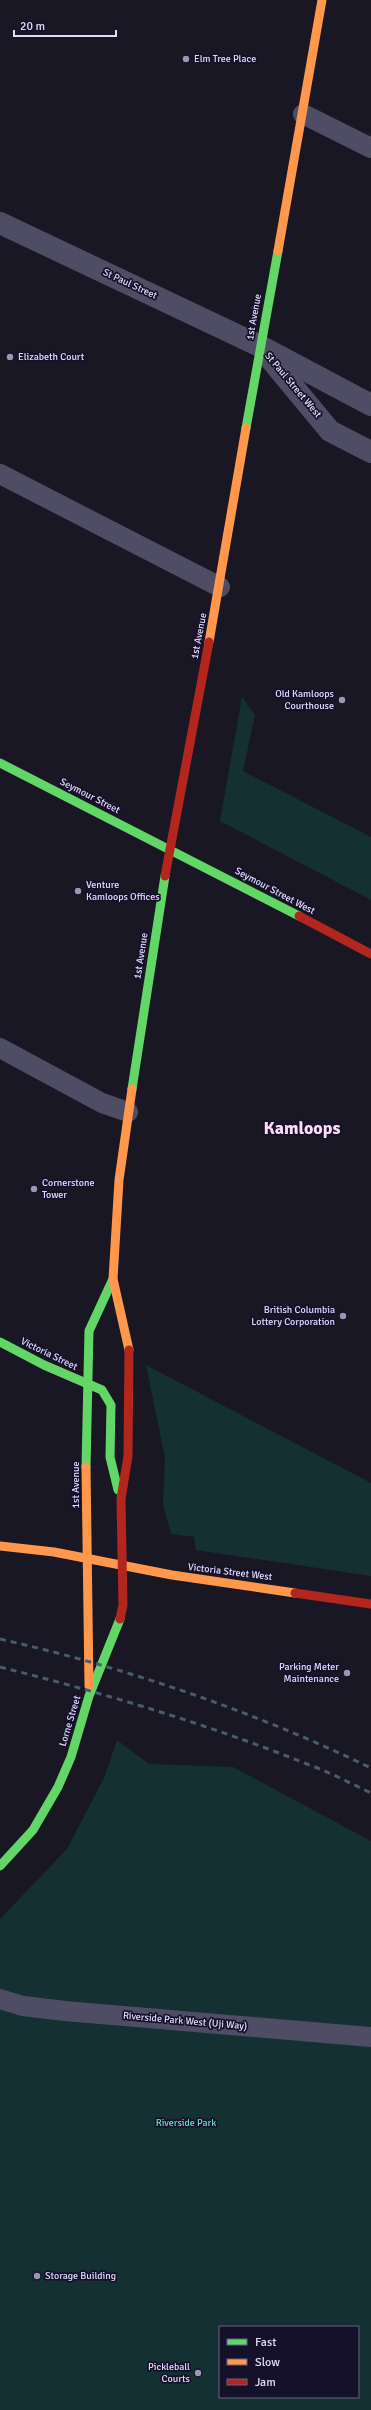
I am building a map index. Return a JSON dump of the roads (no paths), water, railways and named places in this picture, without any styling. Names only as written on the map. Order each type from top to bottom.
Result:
[{"type":"street","name":"1st Avenue","points":[[122,1566],[121,1499],[128,1456],[129,1349],[113,1279],[119,1180],[128,1112],[169,848],[220,587],[260,346],[304,114],[322,0]]},
{"type":"street","name":"St Paul Street","points":[[0,223],[260,346]]},
{"type":"street","name":"St Paul Street West","points":[[260,346],[371,406]]},
{"type":"street","name":"St Paul Street West","points":[[260,346],[330,431],[371,452]]},
{"type":"street","name":"Seymour Street","points":[[0,763],[169,848]]},
{"type":"street","name":"Seymour Street West","points":[[169,848],[371,954]]},
{"type":"street","name":"1st Avenue","points":[[89,1696],[86,1493],[90,1331],[113,1279]]},
{"type":"street","name":"Victoria Street","points":[[0,1342],[88,1386],[102,1390],[111,1405],[110,1457],[121,1499]]},
{"type":"street","name":"Victoria Street West","points":[[0,1546],[371,1604]]},
{"type":"street","name":"Lorne Street","points":[[0,1866],[27,1836],[56,1791],[71,1757],[89,1696],[120,1619],[122,1566]]},
{"type":"lane","points":[[304,114],[371,148]]},
{"type":"lane","points":[[0,474],[220,587]]},
{"type":"lane","points":[[0,1048],[102,1103],[128,1112]]},
{"type":"lane","name":"Riverside Park West (Uji Way)","points":[[0,1999],[23,2006],[65,2011],[371,2037]]},
{"type":"railway","points":[[0,1639],[95,1663],[189,1693],[281,1728],[371,1768]]},
{"type":"railway","points":[[0,1667],[155,1710],[269,1749],[315,1767],[371,1793]]},
{"type":"place","name":"Elm Tree Place","points":[[186,59]]},
{"type":"place","name":"Elizabeth Court","points":[[10,357]]},
{"type":"place","name":"Old Kamloops Courthouse","points":[[342,700]]},
{"type":"place","name":"Venture Kamloops Offices","points":[[78,891]]},
{"type":"place","name":"Cornerstone Tower","points":[[34,1189]]},
{"type":"place","name":"British Columbia Lottery Corporation","points":[[343,1316]]},
{"type":"place","name":"Parking Meter Maintenance","points":[[347,1673]]},
{"type":"place","name":"Storage Building","points":[[37,2276]]},
{"type":"place","name":"Pickleball Courts","points":[[198,2373]]},
{"type":"district","name":"Kamloops","points":[[302,1128]]},
{"type":"park label","name":"Riverside Park","points":[[186,2123]]}]
